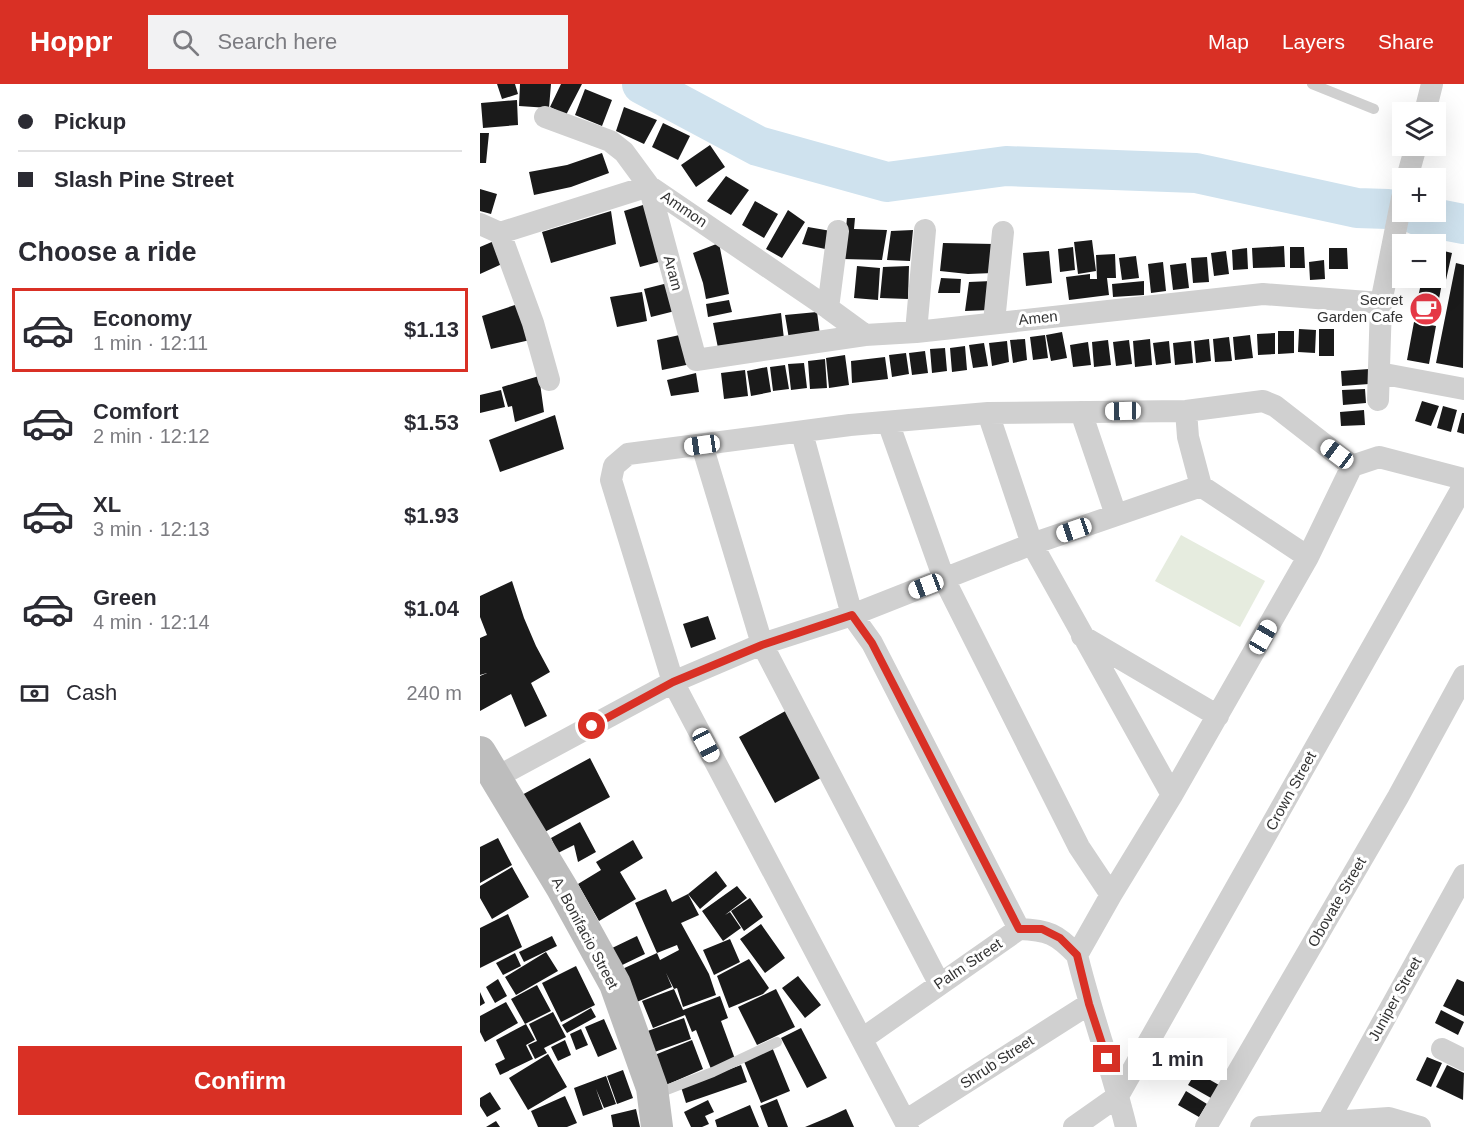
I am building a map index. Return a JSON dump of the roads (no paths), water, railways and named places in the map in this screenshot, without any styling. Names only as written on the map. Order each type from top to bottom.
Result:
[{"type":"main road","name":"A. Bonifacio Street","points":[[487,765],[562,888],[615,984],[653,1095],[657,1127]]},
{"type":"street","points":[[1428,102],[1432,84]]},
{"type":"street","points":[[545,117],[610,141],[624,152],[649,186]]},
{"type":"street","name":"Ammon","points":[[490,228],[649,186],[865,335]]},
{"type":"street","name":"Aram","points":[[649,186],[696,360]]},
{"type":"street","points":[[1378,400],[1381,303],[1397,222]]},
{"type":"street","points":[[490,228],[533,323],[549,380]]},
{"type":"street","points":[[916,332],[925,230]]},
{"type":"street","points":[[828,308],[838,231]]},
{"type":"street","points":[[994,322],[1003,232]]},
{"type":"street","name":"Amen","points":[[696,360],[865,335],[916,332],[1263,294],[1381,303]]},
{"type":"street","points":[[1379,373],[1464,389]]},
{"type":"street","points":[[906,1124],[673,682],[628,538],[611,475],[614,466],[628,454],[888,422],[988,413],[1186,411],[1263,401],[1275,406],[1352,466]]},
{"type":"street","points":[[1186,411],[1188,437],[1201,486],[1308,558]]},
{"type":"street","points":[[1081,412],[1116,515]]},
{"type":"street","points":[[988,413],[1032,544],[1172,795]]},
{"type":"street","points":[[888,422],[944,579],[1079,847],[1111,895]]},
{"type":"street","points":[[802,433],[852,615],[872,643],[1019,929],[1042,929],[1060,938],[1077,955],[1089,1004],[1119,1096],[1126,1127]]},
{"type":"street","points":[[702,445],[762,645],[939,984]]},
{"type":"street","points":[[1077,955],[1308,558],[1352,466],[1379,457],[1464,479]]},
{"type":"street","points":[[487,765],[762,645],[852,615],[1032,544],[1201,486]]},
{"type":"street","name":"Crown Street","points":[[1119,1096],[1464,486]]},
{"type":"street","points":[[1082,636],[1218,716]]},
{"type":"street","name":"Obovate Street","points":[[1206,1127],[1398,797],[1464,676]]},
{"type":"street","name":"Juniper Street","points":[[1327,1123],[1464,875]]},
{"type":"street","name":"Palm Street","points":[[862,1039],[1019,929]]},
{"type":"street","name":"Shrub Street","points":[[906,1124],[1089,1004]]},
{"type":"street","points":[[1443,1049],[1463,1059]]},
{"type":"street","points":[[1074,1127],[1119,1096]]},
{"type":"street","points":[[1261,1127],[1389,1118],[1420,1127]]},
{"type":"lane","points":[[1312,84],[1374,109]]},
{"type":"lane","points":[[653,1095],[713,1072],[777,1042]]},
{"type":"waterway","points":[[642,84],[758,146],[887,182],[1006,166],[1196,173],[1357,208],[1388,209]]},
{"type":"waterway","points":[[1446,221],[1464,224]]},
{"type":"place","name":"Secret Garden Cafe","points":[[1426,309]]}]
